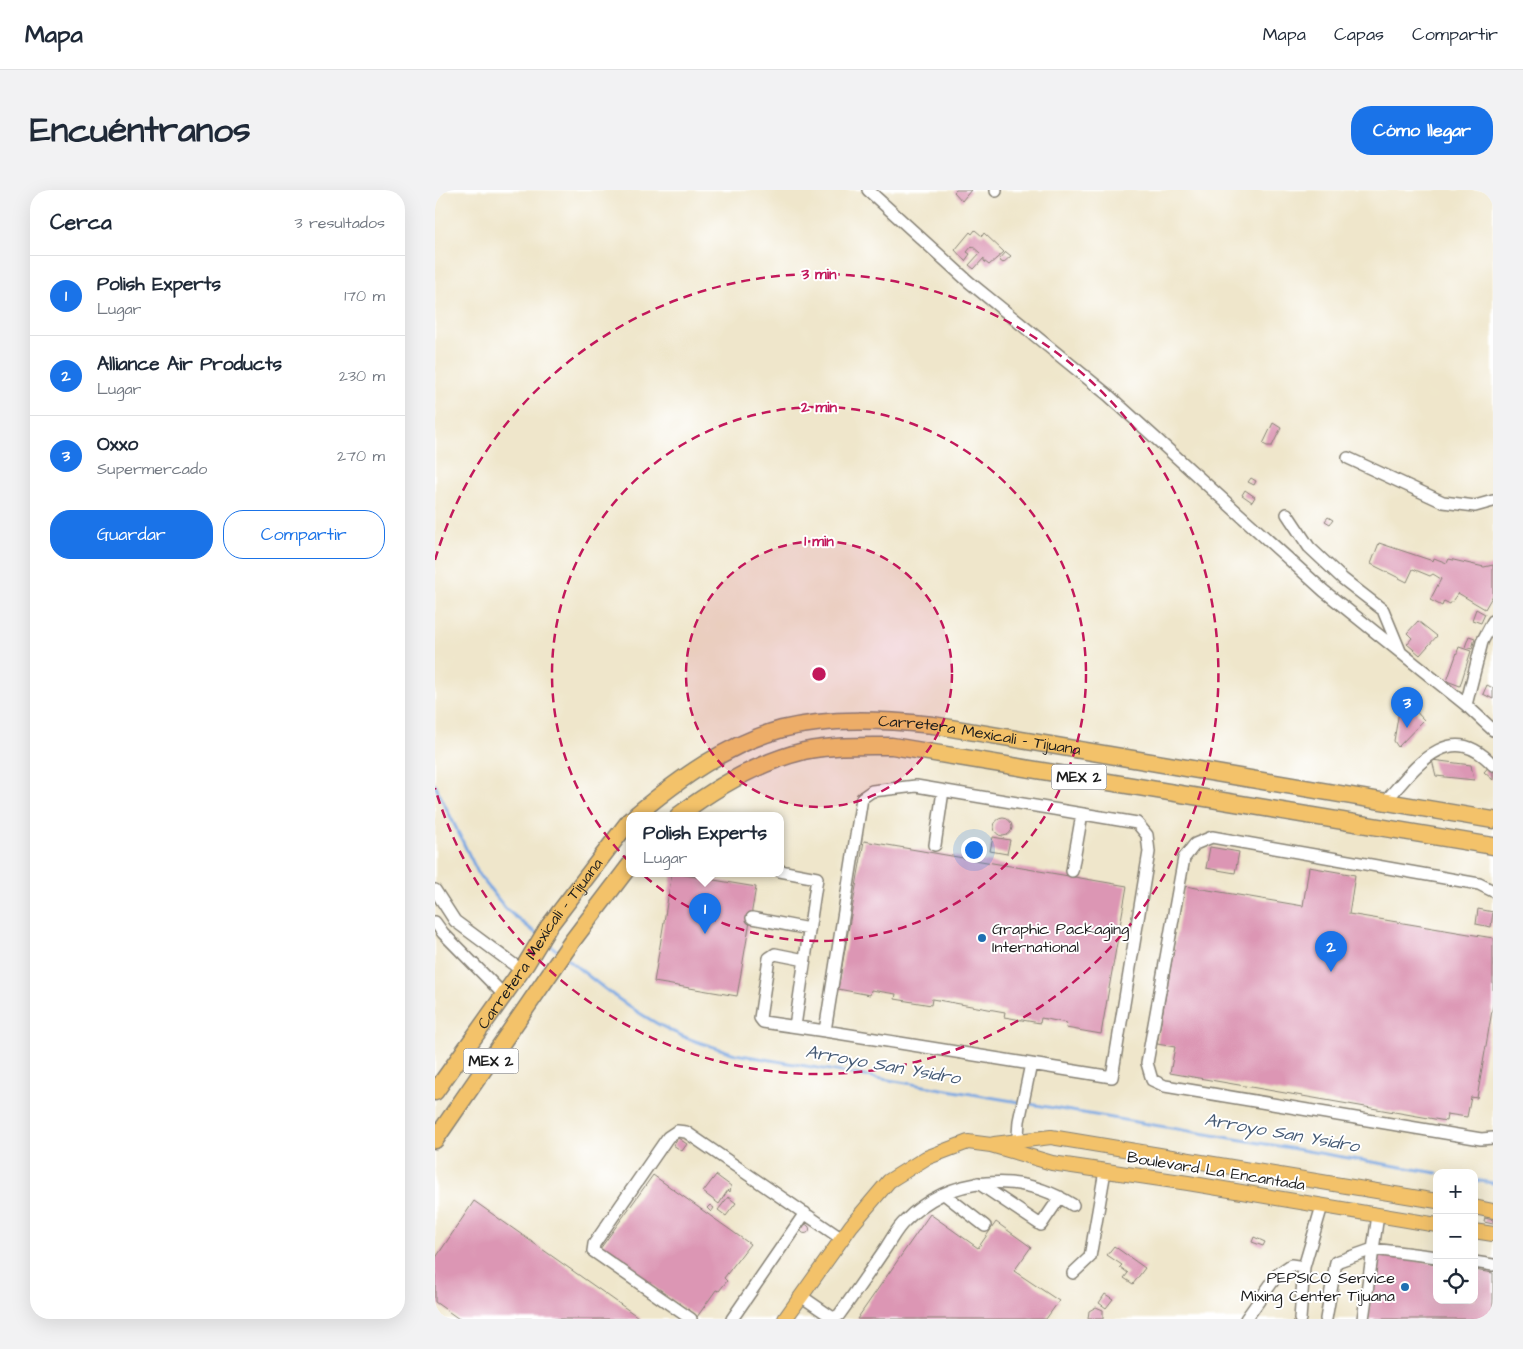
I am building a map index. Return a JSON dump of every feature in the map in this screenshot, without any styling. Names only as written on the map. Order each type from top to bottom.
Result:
[{"type":"highway","name":"Carretera Mexicali - Tijuana","points":[[640,812],[673,784],[738,746],[782,729],[836,722],[882,720],[933,725],[1493,820]]},
{"type":"highway","name":"Carretera Mexicali - Tijuana","points":[[683,812],[709,792],[765,765],[804,751],[845,746],[892,746],[1493,846]]},
{"type":"highway","name":"Carretera Mexicali - Tijuana","points":[[435,1092],[523,967],[549,926],[626,825]]},
{"type":"highway","name":"Carretera Mexicali - Tijuana","points":[[435,1140],[546,982],[573,940],[626,870]]},
{"type":"main road","name":"Boulevard La Encantada","points":[[1017,1147],[1051,1137],[1433,1200]]},
{"type":"main road","name":"Boulevard La Encantada","points":[[785,1319],[842,1239],[889,1181],[926,1158],[968,1142],[1017,1147],[1052,1163],[1433,1224]]},
{"type":"main road","points":[[1478,1208],[1493,1210]]},
{"type":"main road","points":[[1478,1232],[1493,1234]]},
{"type":"street","points":[[868,190],[969,282],[1107,395],[1324,590],[1466,705],[1493,730]]},
{"type":"street","points":[[1347,458],[1443,502],[1475,506],[1493,501]]},
{"type":"street","points":[[1287,514],[1309,547],[1343,579],[1383,610],[1400,651]]},
{"type":"street","points":[[1466,705],[1482,642],[1493,621]]},
{"type":"street","points":[[1385,802],[1420,762],[1434,751],[1444,747],[1465,747],[1476,751],[1493,765]]},
{"type":"street","points":[[805,960],[775,954],[769,958],[760,1013],[763,1022],[1112,1077],[1149,852],[1147,835],[1137,823],[916,786],[873,791],[862,798],[825,1031]]},
{"type":"street","points":[[935,845],[943,791]]},
{"type":"street","points":[[1072,871],[1082,814]]},
{"type":"street","points":[[1493,891],[1479,884],[1212,837],[1195,844],[1183,858],[1147,1063],[1152,1080],[1165,1086],[1472,1137],[1493,1138]]},
{"type":"street","points":[[784,872],[817,878],[795,1026]]},
{"type":"street","points":[[435,890],[455,921],[523,967]]},
{"type":"street","points":[[752,918],[809,929]]},
{"type":"street","points":[[443,933],[443,926],[455,921]]},
{"type":"street","points":[[435,922],[443,933],[503,994]]},
{"type":"street","points":[[1017,1147],[1019,1121],[1031,1064]]},
{"type":"street","points":[[691,1319],[593,1251],[594,1244],[668,1137],[677,1131],[686,1132],[842,1239]]},
{"type":"street","points":[[1073,1273],[1090,1257],[1105,1171]]},
{"type":"street","points":[[801,1296],[833,1318],[839,1315],[904,1221],[927,1202],[944,1194],[978,1183],[1001,1181],[1038,1187],[1061,1197],[1073,1205]]},
{"type":"street","points":[[978,1183],[1041,1225],[1061,1197]]},
{"type":"street","points":[[944,1194],[985,1226]]},
{"type":"street","points":[[1300,1319],[1304,1267],[1322,1206]]},
{"type":"street","points":[[732,1319],[805,1214]]},
{"type":"street","points":[[1363,1319],[1378,1215]]},
{"type":"street","points":[[1325,1319],[1335,1262],[1373,1249],[1433,1256]]},
{"type":"street","points":[[1478,1263],[1493,1265]]},
{"type":"street","points":[[1247,1319],[1278,1274],[1291,1265],[1304,1267]]},
{"type":"building","points":[[956,190],[971,190],[962,201],[954,192]]},
{"type":"building","points":[[975,230],[982,236],[984,233],[1004,252],[989,265],[984,261],[984,258],[974,269],[969,265],[980,253],[972,246],[967,252],[970,254],[965,261],[955,250],[970,232],[972,234]]},
{"type":"building","points":[[1006,252],[1011,256],[1003,263],[999,260]]},
{"type":"building","points":[[1273,423],[1281,428],[1272,446],[1267,446],[1263,444]]},
{"type":"building","points":[[1251,478],[1256,481],[1254,485],[1248,482]]},
{"type":"building","points":[[1245,490],[1255,497],[1252,502],[1242,495]]},
{"type":"building","points":[[1328,517],[1333,520],[1330,524],[1325,521]]},
{"type":"building","points":[[1379,543],[1433,561],[1434,558],[1447,563],[1449,559],[1484,567],[1493,565],[1493,595],[1485,609],[1458,593],[1450,604],[1444,601],[1442,606],[1430,600],[1441,579],[1433,574],[1430,576],[1413,569],[1407,582],[1371,564]]},
{"type":"building","points":[[1476,609],[1485,614],[1481,623],[1472,620]]},
{"type":"building","points":[[1418,621],[1437,636],[1420,655],[1407,644],[1412,638],[1407,633]]},
{"type":"building","points":[[1469,636],[1475,638],[1472,649],[1465,647]]},
{"type":"building","points":[[1459,647],[1471,651],[1460,686],[1447,681]]},
{"type":"building","points":[[1487,685],[1493,688],[1493,699],[1483,694]]},
{"type":"building","points":[[1400,705],[1411,706],[1424,720],[1398,747],[1394,741]]},
{"type":"building","points":[[1432,760],[1471,765],[1474,780],[1436,776]]},
{"type":"building","points":[[1493,762],[1493,780],[1484,772]]},
{"type":"building","points":[[999,818],[1007,818],[1012,823],[1010,834],[999,836],[994,831],[994,823]]},
{"type":"building","points":[[993,837],[1010,840],[1007,854],[990,851]]},
{"type":"building","name":"Graphic Packaging International","points":[[864,841],[1127,886],[1101,1034],[1066,1028],[1067,1023],[1041,1018],[1040,1023],[1004,1017],[1005,1012],[932,999],[931,1005],[895,999],[896,994],[871,990],[870,995],[838,989]]},
{"type":"building","points":[[1210,847],[1239,852],[1235,873],[1206,868]]},
{"type":"building","points":[[1309,867],[1355,875],[1349,914],[1493,938],[1493,1005],[1477,1098],[1471,1097],[1467,1117],[1447,1114],[1446,1121],[1170,1073],[1175,1047],[1157,1044],[1185,886],[1303,906]]},
{"type":"building","points":[[671,877],[696,877],[756,887],[737,996],[654,982]]},
{"type":"building","points":[[1478,909],[1493,912],[1491,927],[1476,924]]},
{"type":"building","points":[[678,1138],[687,1144],[682,1151],[673,1145]]},
{"type":"building","points":[[653,1175],[750,1244],[724,1278],[727,1281],[719,1291],[716,1290],[697,1317],[600,1249]]},
{"type":"building","points":[[716,1175],[731,1186],[730,1192],[728,1190],[719,1204],[703,1192]]},
{"type":"building","points":[[728,1197],[736,1203],[726,1216],[718,1210]]},
{"type":"building","points":[[474,1201],[641,1319],[459,1319],[435,1302],[435,1259]]},
{"type":"building","points":[[710,1205],[714,1208],[711,1212],[707,1208]]},
{"type":"building","points":[[930,1214],[978,1248],[996,1222],[1031,1247],[1014,1271],[1059,1301],[1046,1319],[857,1319]]},
{"type":"building","points":[[1485,1218],[1493,1220],[1493,1224],[1484,1222]]},
{"type":"building","points":[[805,1224],[810,1229],[805,1234],[800,1229]]},
{"type":"building","points":[[1254,1237],[1265,1242],[1263,1246],[1252,1242]]},
{"type":"building","points":[[1114,1246],[1145,1268],[1133,1284],[1124,1278],[1128,1273],[1120,1267],[1122,1265],[1107,1255]]},
{"type":"building","name":"PEPSICO Service Mixing Center Tijuana","points":[[1378,1254],[1433,1263],[1433,1304],[1478,1304],[1478,1271],[1493,1273],[1493,1319],[1368,1319]]},
{"type":"building","points":[[1105,1294],[1113,1299],[1106,1308],[1099,1303]]},
{"type":"building","points":[[1096,1307],[1103,1310],[1103,1319],[1088,1319],[1089,1311]]},
{"type":"waterway","name":"Arroyo San Ysidro","points":[[435,785],[479,875],[506,909],[538,935]]},
{"type":"waterway","name":"Arroyo San Ysidro","points":[[546,942],[559,952]]},
{"type":"waterway","name":"Arroyo San Ysidro","points":[[566,958],[609,992],[654,1022],[687,1038],[735,1054],[1433,1172]]},
{"type":"waterway","name":"Arroyo San Ysidro","points":[[1478,1181],[1493,1183]]},
{"type":"place","name":"Oxxo","points":[[1407,728]]},
{"type":"place","name":"Polish Experts","points":[[705,934]]},
{"type":"place","name":"Graphic Packaging International","points":[[982,938]]},
{"type":"place","name":"Alliance Air Products","points":[[1331,972]]},
{"type":"place","name":"PEPSICO Service Mixing Center Tijuana","points":[[1405,1287]]}]
